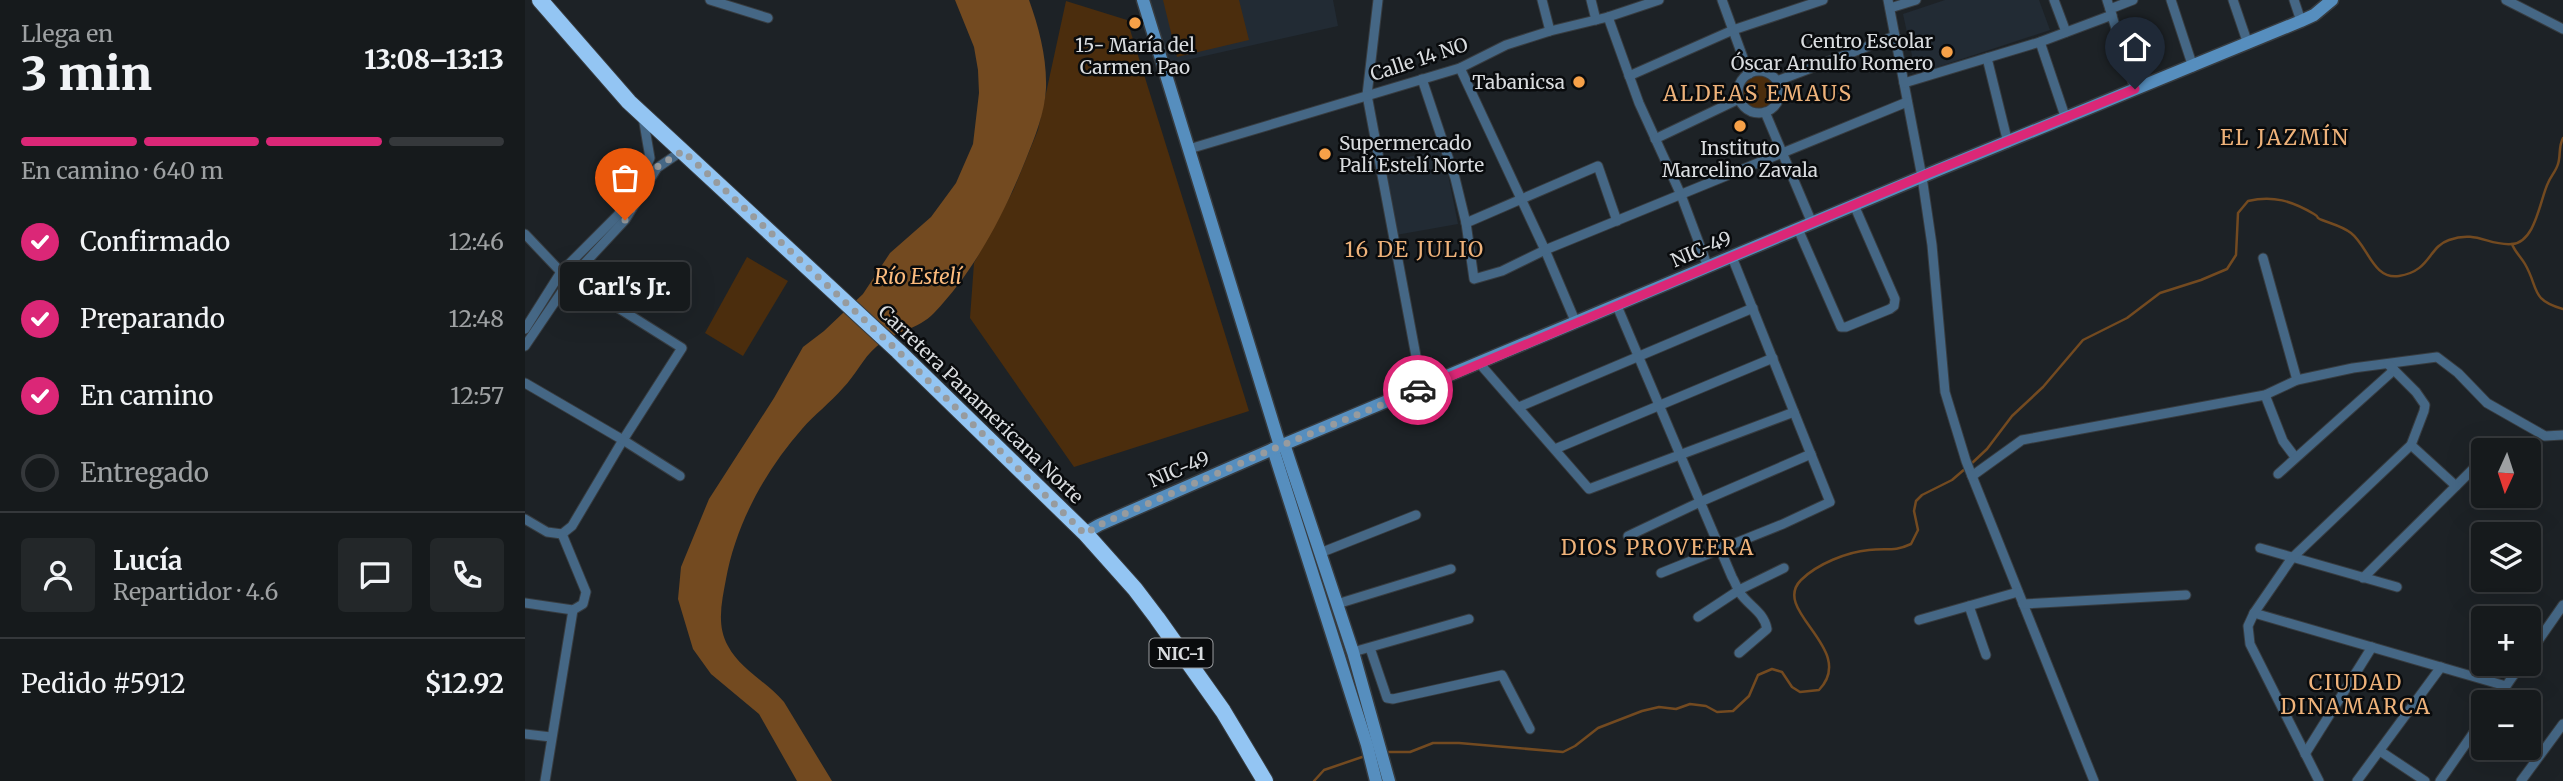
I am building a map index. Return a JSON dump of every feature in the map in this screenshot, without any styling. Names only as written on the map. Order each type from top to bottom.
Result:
[{"type":"highway","name":"Carretera Panamericana Norte","points":[[540,0],[643,115],[898,351],[1085,534],[1135,589],[1157,618],[1223,711],[1265,781]]},
{"type":"street","points":[[710,0],[768,18]]},
{"type":"street","points":[[1143,0],[1279,446],[1339,655],[1373,743]]},
{"type":"street","points":[[1378,0],[1367,94],[1422,388]]},
{"type":"street","points":[[1542,0],[1550,31]]},
{"type":"street","points":[[1591,0],[1596,20]]},
{"type":"street","name":"Calle 14 NO","points":[[1189,149],[1460,68],[1506,45],[1608,17],[1633,4],[1659,0]]},
{"type":"street","points":[[1722,0],[1749,74]]},
{"type":"street","points":[[1629,76],[1733,30],[1823,0]]},
{"type":"street","points":[[1916,0],[1889,4],[1922,177],[1935,280],[1942,377],[1966,461],[2094,781]]},
{"type":"street","points":[[2054,0],[2066,33]]},
{"type":"street","points":[[1904,83],[2066,33],[2110,8],[2133,0]]},
{"type":"street","points":[[2171,0],[2193,67]]},
{"type":"street","points":[[2233,0],[2248,44]]},
{"type":"street","points":[[2294,0],[2301,21]]},
{"type":"street","name":"NIC-49","points":[[1085,534],[1099,525],[1279,446],[1854,205],[2248,44],[2314,15],[2332,0]]},
{"type":"street","points":[[2506,0],[2563,29]]},
{"type":"street","points":[[2110,8],[2135,89]]},
{"type":"street","points":[[1608,17],[1629,76],[1681,195],[1708,267]]},
{"type":"street","points":[[1777,81],[1895,36]]},
{"type":"street","points":[[2040,42],[2066,119]]},
{"type":"street","points":[[1987,58],[2008,143]]},
{"type":"street","points":[[1460,68],[1576,323]]},
{"type":"street","points":[[1765,71],[1777,81],[1779,100],[1773,107],[1765,112],[1753,112],[1742,105],[1738,94],[1740,82],[1749,74],[1765,71]]},
{"type":"street","points":[[1422,79],[1455,178],[1466,223],[1474,279],[1502,271],[1545,250],[1907,102]]},
{"type":"street","points":[[1655,139],[1739,99]]},
{"type":"street","points":[[1765,112],[1812,223]]},
{"type":"street","points":[[525,345],[571,278],[625,220],[653,165],[643,115]]},
{"type":"street","points":[[525,329],[561,272],[618,215],[653,165],[683,151]]},
{"type":"street","points":[[1466,223],[1598,166],[1617,221]]},
{"type":"street","points":[[1798,229],[1838,325],[1846,327],[1879,314],[1894,306],[1895,299],[1854,205]]},
{"type":"street","points":[[525,234],[561,272],[682,348],[572,526],[562,534],[547,532],[525,519]]},
{"type":"street","points":[[1661,573],[1720,551],[1830,502],[1732,257]]},
{"type":"street","points":[[2263,258],[2297,380]]},
{"type":"street","points":[[1617,306],[1720,551],[1739,590],[1763,618],[1767,629],[1739,653]]},
{"type":"street","points":[[1518,407],[1753,308]]},
{"type":"street","points":[[1971,474],[2022,440],[2265,395],[2297,380],[2353,368],[2391,367],[2437,357],[2458,373],[2487,403],[2545,436],[2563,435]]},
{"type":"street","points":[[1555,449],[1773,358]]},
{"type":"street","points":[[1480,364],[1588,489],[1794,412]]},
{"type":"street","points":[[2319,781],[2250,644],[2248,625],[2292,558],[2411,445],[2424,405],[2416,392],[2391,367]]},
{"type":"street","points":[[2278,474],[2391,367]]},
{"type":"street","points":[[525,383],[680,476]]},
{"type":"street","points":[[2265,395],[2283,440],[2295,457]]},
{"type":"street","points":[[2411,445],[2456,486]]},
{"type":"street","points":[[1279,446],[1320,553],[1353,652],[1379,765],[1389,781]]},
{"type":"street","points":[[1628,536],[1811,454]]},
{"type":"street","points":[[2363,578],[2471,471]]},
{"type":"street","points":[[1320,553],[1416,515]]},
{"type":"street","points":[[525,603],[573,610],[583,604],[586,592],[562,534]]},
{"type":"street","points":[[2260,548],[2397,587]]},
{"type":"street","points":[[1698,617],[1739,590],[1784,568]]},
{"type":"street","points":[[1337,604],[1451,569]]},
{"type":"street","points":[[1919,620],[2018,592]]},
{"type":"street","points":[[2023,604],[2186,595]]},
{"type":"street","points":[[2541,637],[2563,605]]},
{"type":"street","points":[[1969,606],[1986,655]]},
{"type":"street","points":[[545,781],[573,610]]},
{"type":"street","points":[[2254,613],[2506,686]]},
{"type":"street","points":[[1339,655],[1469,619]]},
{"type":"street","points":[[2305,754],[2372,647]]},
{"type":"street","points":[[1370,648],[1387,698],[1393,699],[1501,675],[1530,729]]},
{"type":"street","points":[[2357,781],[2441,667]]},
{"type":"street","points":[[2503,690],[2513,676]]},
{"type":"street","points":[[2521,781],[2563,724]]},
{"type":"street","points":[[525,734],[551,737]]},
{"type":"street","points":[[2440,781],[2471,736]]},
{"type":"street","points":[[2380,751],[2425,781]]},
{"type":"street","points":[[1376,781],[1379,765]]},
{"type":"shaded area","points":[[1149,0],[1333,0],[1338,26],[1169,64]]},
{"type":"shaded area","points":[[1163,0],[1239,0],[1249,40],[1177,57]]},
{"type":"shaded area","name":"Centro Escolar Óscar Arnulfo Romero","points":[[1945,0],[2039,0],[2050,30],[1916,74],[1903,14]]},
{"type":"shaded area","points":[[1066,1],[1127,20],[1249,411],[1074,467],[970,318],[974,263],[1013,191],[1038,130]]},
{"type":"shaded area","points":[[1759,74],[1771,79],[1776,91],[1771,103],[1759,108],[1747,103],[1742,91],[1747,79]]},
{"type":"shaded area","points":[[1443,150],[1458,224],[1396,235],[1383,162]]},
{"type":"shaded area","points":[[747,257],[788,281],[743,356],[705,333]]},
{"type":"water","name":"Río Estelí","points":[[955,0],[1029,0],[1042,43],[1046,88],[1042,115],[1029,151],[987,240],[949,296],[928,319],[890,337],[871,351],[847,383],[802,429],[776,462],[745,518],[726,579],[721,621],[728,646],[739,662],[784,702],[832,781],[797,781],[759,714],[711,674],[693,649],[678,599],[681,567],[709,499],[774,398],[803,347],[863,294],[890,253],[931,217],[956,183],[973,144],[979,93],[974,47]]},
{"type":"waterway","points":[[1971,464],[2083,340],[2127,318],[2160,293],[2227,269],[2236,255],[2238,213],[2248,201],[2274,199],[2306,209],[2320,219],[2351,233],[2383,273],[2399,276],[2417,269],[2442,243],[2449,240],[2475,237],[2512,244],[2527,236],[2558,164],[2563,138]]},
{"type":"waterway","points":[[2512,244],[2525,264],[2540,297],[2545,302],[2563,309]]},
{"type":"waterway","points":[[1385,752],[1410,752],[1433,743],[1563,752],[1598,728],[1642,711],[1659,707],[1676,709],[1690,704],[1706,706],[1717,712],[1733,711],[1749,696],[1758,675],[1772,669],[1782,672],[1792,687],[1800,692],[1819,690],[1828,675],[1828,660],[1822,645],[1796,604],[1794,592],[1801,580],[1815,569],[1842,556],[1860,551],[1895,549],[1911,544],[1918,530],[1914,511],[1916,501],[1922,495],[1952,480],[1966,468]]},
{"type":"waterway","points":[[1314,781],[1324,770],[1365,756]]},
{"type":"way so far","points":[[625,220],[657,167],[683,151],[901,354],[1085,534],[1099,525],[1280,446],[1418,390]]},
{"type":"place","name":"15- María del Carmen Pao","points":[[1135,23]]},
{"type":"place","name":"Centro Escolar Óscar Arnulfo Romero","points":[[1947,52]]},
{"type":"place","name":"Tabanicsa","points":[[1579,82]]},
{"type":"place","name":"Instituto Marcelino Zavala","points":[[1740,126]]},
{"type":"place","name":"Supermercado Palí Estelí Norte","points":[[1325,154]]},
{"type":"place","name":"Carl's Jr.","points":[[625,220]]},
{"type":"district","name":"ALDEAS EMAUS","points":[[1758,93]]},
{"type":"district","name":"EL JAZMÍN","points":[[2285,137]]},
{"type":"district","name":"16 DE JULIO","points":[[1415,249]]},
{"type":"district","name":"DIOS PROVEERA","points":[[1658,547]]},
{"type":"district","name":"CIUDAD DINAMARCA","points":[[2356,694]]},
{"type":"route","points":[[1418,390],[1927,174],[2135,89]]}]
